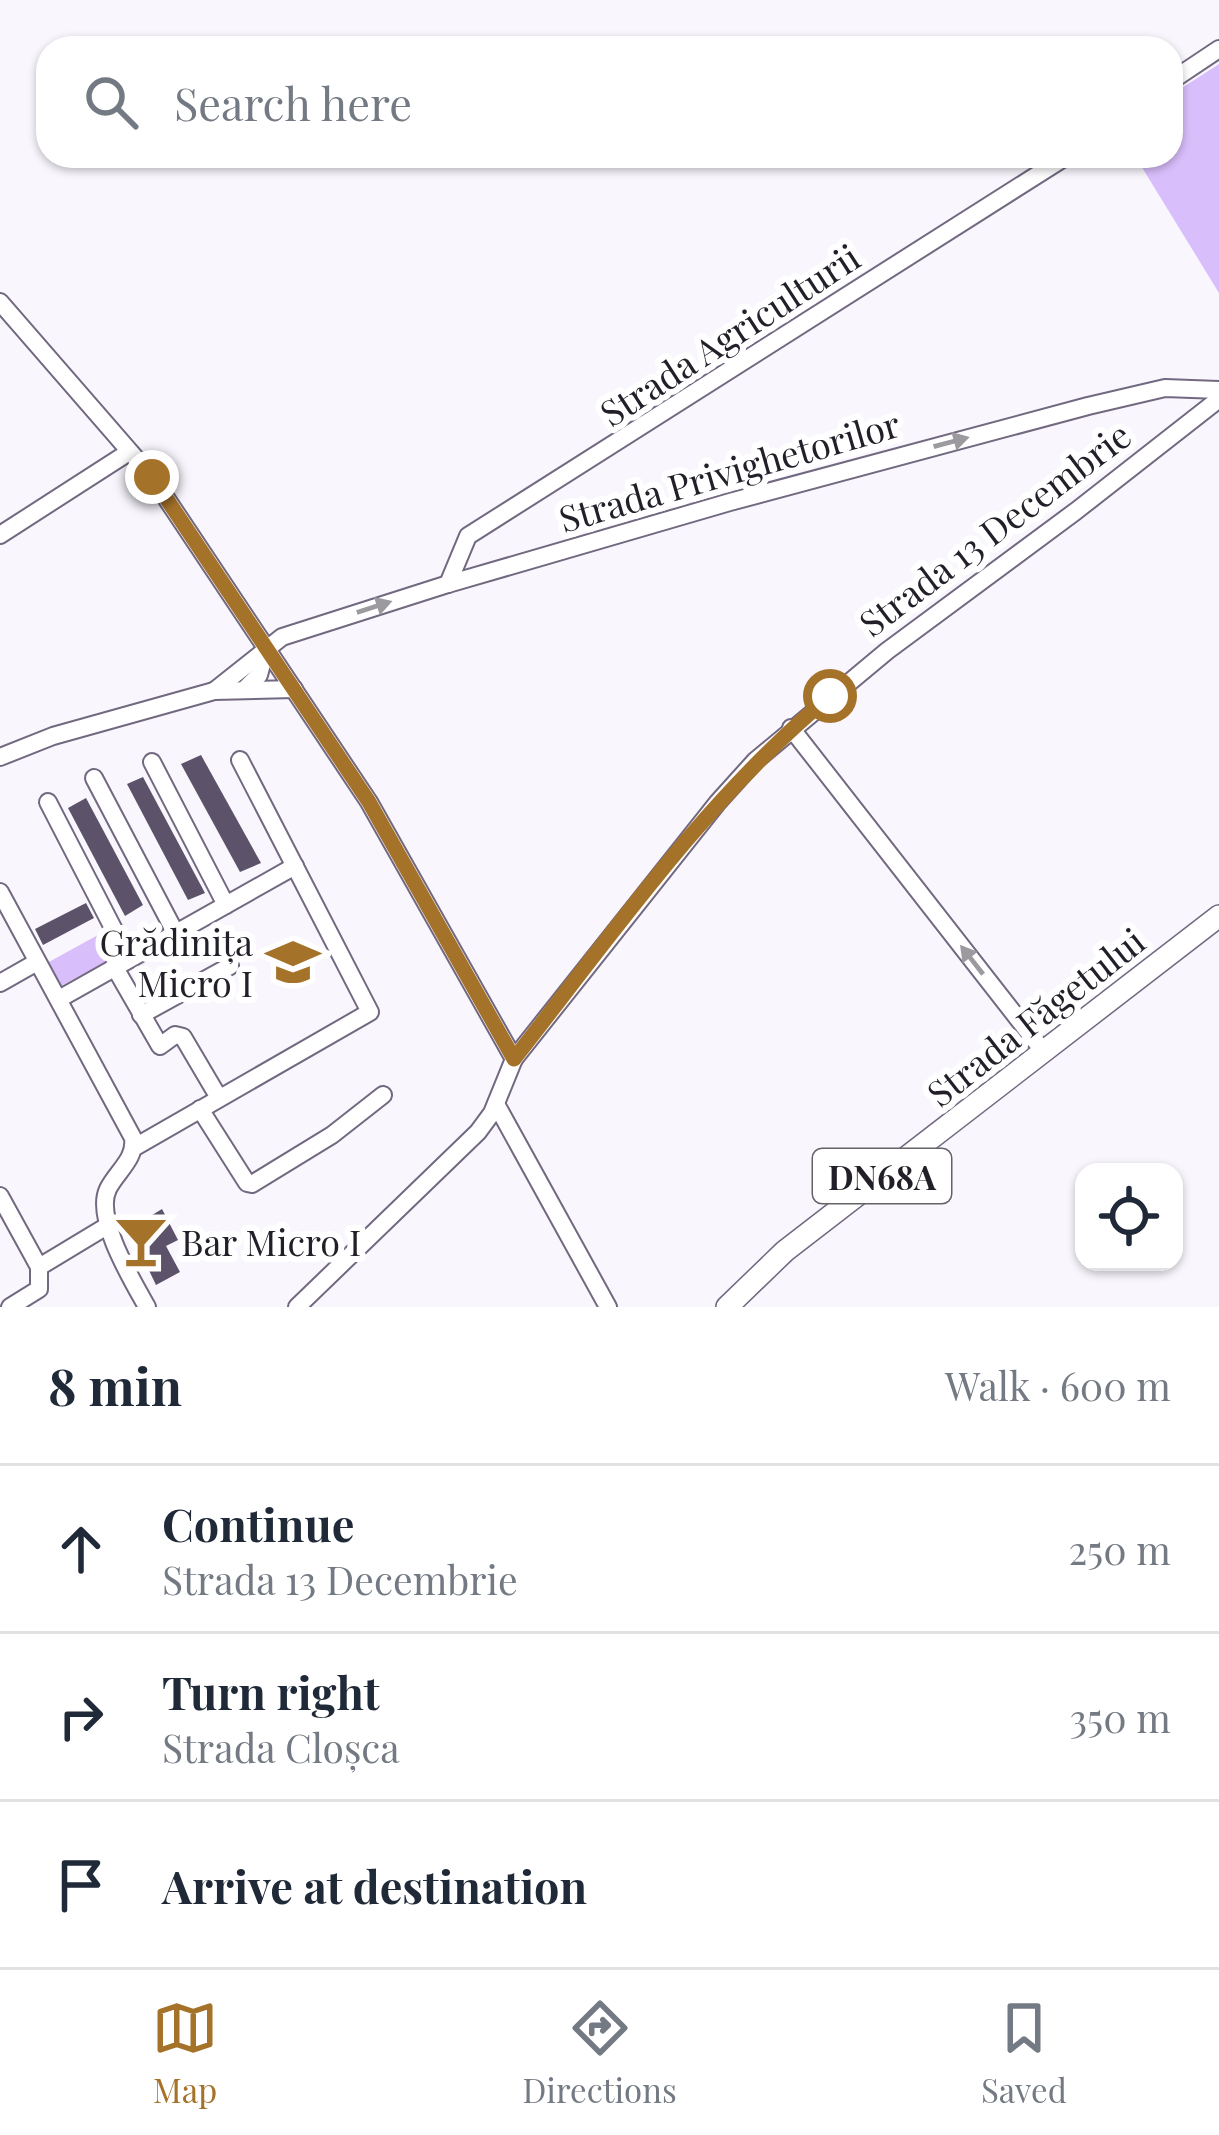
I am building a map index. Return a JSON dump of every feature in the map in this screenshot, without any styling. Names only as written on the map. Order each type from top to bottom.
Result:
[{"type":"main road","name":"Strada Făgetului","points":[[727,1307],[785,1251],[1219,916]]},
{"type":"street","points":[[1183,73],[1219,49]]},
{"type":"street","name":"Strada Agriculturii","points":[[448,584],[468,536],[1048,168]]},
{"type":"street","points":[[0,302],[152,477],[369,802],[514,1059]]},
{"type":"street","name":"Strada Privighetorilor","points":[[214,691],[282,637],[448,584],[1088,406],[1165,388],[1219,395]]},
{"type":"street","name":"Strada 13 Decembrie","points":[[297,1307],[478,1132],[496,1104],[514,1059],[718,802],[791,728],[1219,395]]},
{"type":"street","points":[[0,535],[129,452]]},
{"type":"street","points":[[245,689],[264,666],[266,649]]},
{"type":"street","points":[[0,757],[53,736],[214,691],[294,689]]},
{"type":"street","points":[[791,728],[1044,1052]]},
{"type":"street","points":[[147,1307],[107,1226],[105,1193],[135,1147],[370,1012],[240,760]]},
{"type":"street","points":[[152,762],[226,904]]},
{"type":"street","points":[[94,778],[175,932]]},
{"type":"street","points":[[48,802],[141,1015],[160,1046],[175,1035],[183,1037],[219,1098]]},
{"type":"street","points":[[58,999],[295,866]]},
{"type":"street","points":[[0,892],[135,1147]]},
{"type":"street","points":[[0,983],[37,962]]},
{"type":"street","points":[[141,1015],[230,966]]},
{"type":"street","points":[[200,1109],[252,1184],[332,1135],[383,1095]]},
{"type":"street","points":[[496,1104],[608,1307]]},
{"type":"street","points":[[0,1196],[39,1267],[39,1289],[10,1307]]},
{"type":"street","points":[[39,1267],[107,1226]]},
{"type":"shaded area","points":[[1219,64],[1219,293],[1142,168],[1183,168],[1183,87]]},
{"type":"shaded area","points":[[107,930],[120,954],[59,987],[47,963]]},
{"type":"building","points":[[201,755],[261,863],[240,872],[181,764]]},
{"type":"building","points":[[143,777],[205,893],[188,900],[127,784]]},
{"type":"building","points":[[86,798],[143,905],[125,916],[68,808]]},
{"type":"building","points":[[86,903],[94,918],[43,945],[35,929]]},
{"type":"building","points":[[162,1209],[178,1240],[166,1246],[180,1272],[156,1285],[129,1229]]},
{"type":"place","name":"Grădinița Micro I","points":[[293,962]]},
{"type":"place","name":"Bar Micro I","points":[[141,1241]]},
{"type":"route","points":[[152,477],[369,802],[514,1059],[718,802],[755,761],[830,696]]}]
